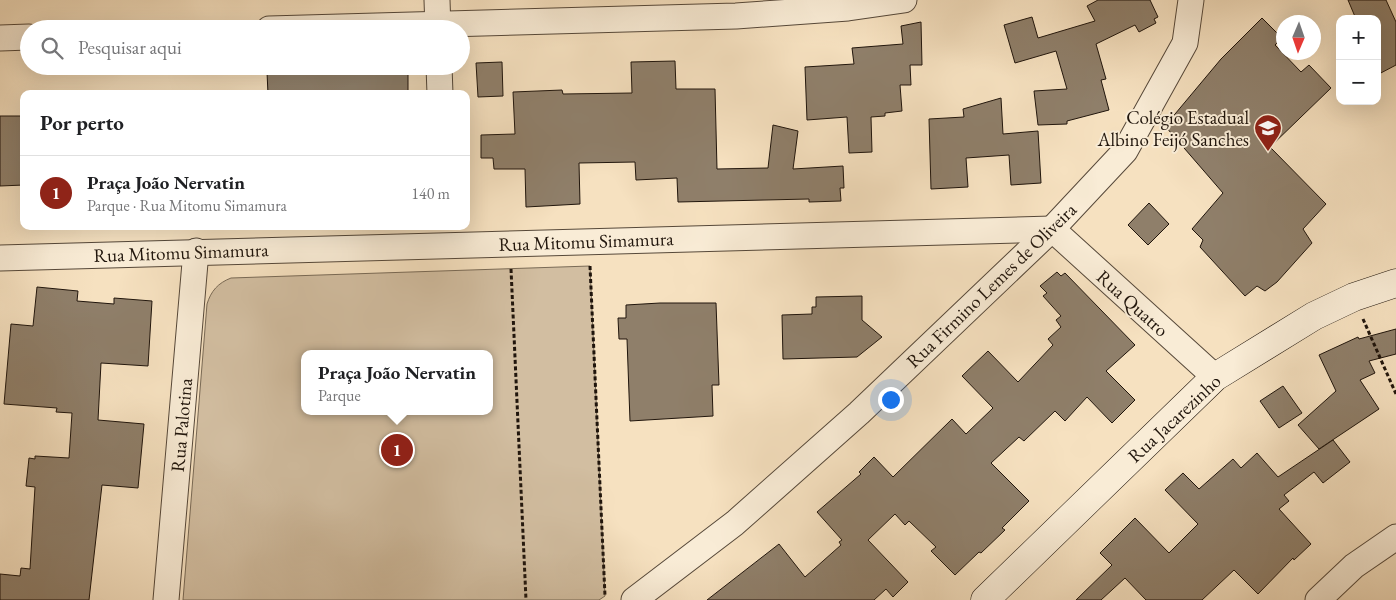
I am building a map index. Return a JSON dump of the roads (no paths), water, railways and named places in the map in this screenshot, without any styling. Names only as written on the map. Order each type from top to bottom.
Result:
[{"type":"street","points":[[395,20],[437,17],[736,16],[806,12],[904,0]]},
{"type":"street","name":"Rua Firmino Lemes de Oliveira","points":[[634,600],[709,544],[808,460],[1052,229],[1125,151],[1185,43],[1191,0]]},
{"type":"street","points":[[0,38],[20,37]]},
{"type":"street","points":[[439,75],[440,90]]},
{"type":"street","name":"Rua Mitomu Simamura","points":[[0,258],[196,251],[444,236],[1052,229]]},
{"type":"street","name":"Rua Quatro","points":[[1052,229],[1214,377]]},
{"type":"street","name":"Rua Palotina","points":[[166,600],[196,251]]},
{"type":"street","name":"Rua Jacarezinho","points":[[986,600],[1214,377],[1314,316],[1354,297],[1396,283]]},
{"type":"street","points":[[1318,600],[1354,566],[1396,537]]},
{"type":"place","name":"Colégio Estadual Albino Feijó Sanches","points":[[1268,152]]},
{"type":"place","name":"Praça João Nervatin","points":[[397,450]]}]
